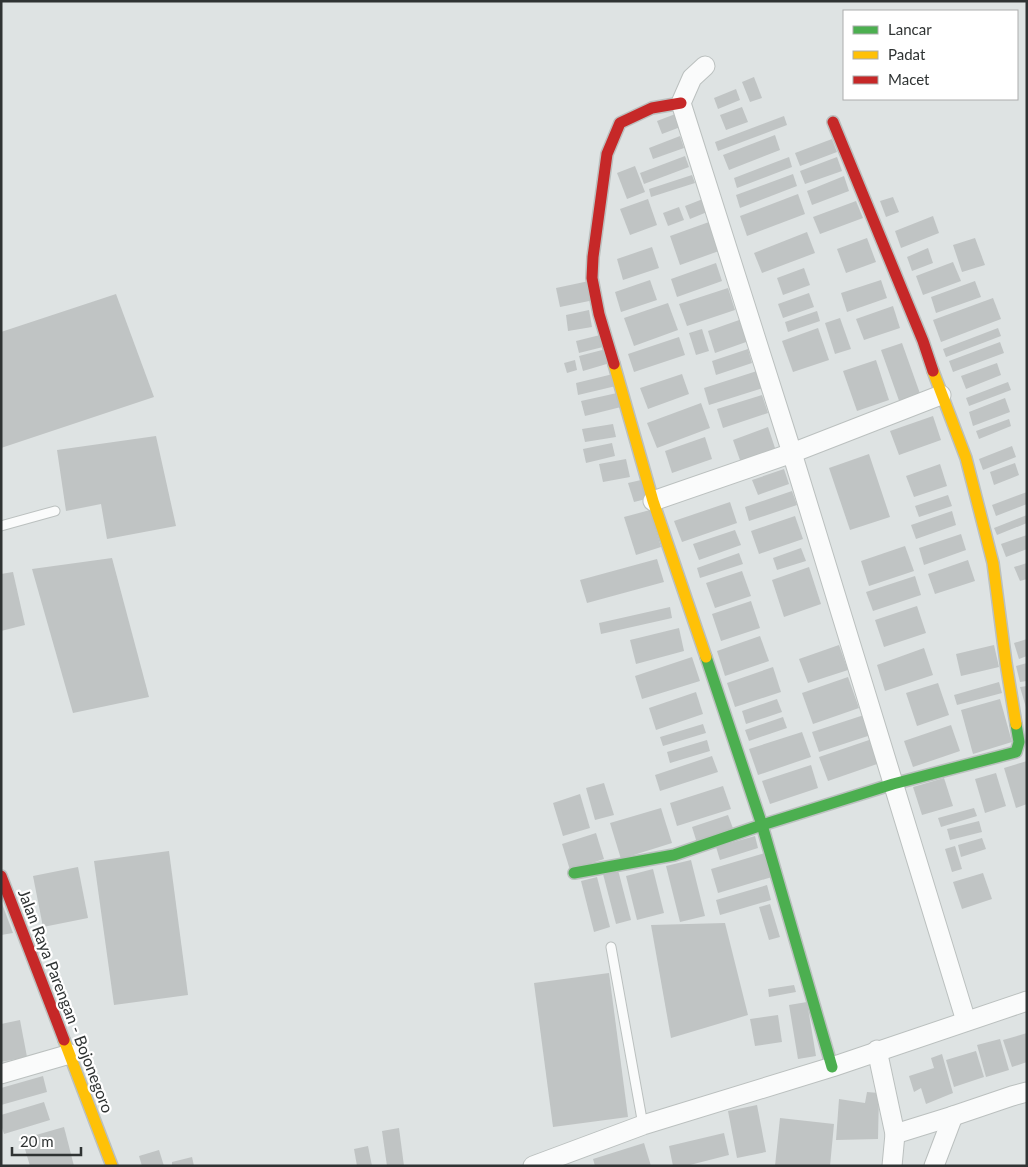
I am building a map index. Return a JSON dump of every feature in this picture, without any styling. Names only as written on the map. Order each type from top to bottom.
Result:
[{"type":"street","points":[[705,66],[692,78],[681,103],[792,453],[966,1021]]},
{"type":"street","points":[[681,103],[652,108],[620,123],[607,154],[592,278],[599,314],[652,501],[762,824],[832,1067]]},
{"type":"street","points":[[574,873],[674,855],[762,824],[893,784],[1016,752],[1019,742],[1006,663],[993,563],[966,458],[941,395],[923,341],[832,122]]},
{"type":"street","points":[[652,501],[792,453],[941,395]]},
{"type":"street","name":"Jalan Raya Parengan - Bojonegoro","points":[[1,876],[112,1166]]},
{"type":"street","points":[[534,1166],[643,1125],[832,1067],[1027,1001]]},
{"type":"street","points":[[878,1050],[895,1134],[892,1166]]},
{"type":"street","points":[[1,1074],[70,1054]]},
{"type":"street","points":[[895,1134],[1027,1092]]},
{"type":"street","points":[[934,1166],[953,1116]]},
{"type":"lane","points":[[1,526],[55,510]]},
{"type":"lane","points":[[611,947],[643,1125]]},
{"type":"building","points":[[754,77],[762,98],[750,102],[742,82]]},
{"type":"building","points":[[736,89],[740,100],[718,109],[714,98]]},
{"type":"building","points":[[742,107],[748,122],[726,130],[720,115]]},
{"type":"building","points":[[678,113],[683,126],[662,134],[657,121]]},
{"type":"building","points":[[784,116],[787,125],[718,151],[715,142]]},
{"type":"building","points":[[775,135],[780,150],[729,170],[723,155]]},
{"type":"building","points":[[680,136],[684,148],[653,159],[649,148]]},
{"type":"building","points":[[832,139],[837,152],[800,166],[795,153]]},
{"type":"building","points":[[685,156],[689,167],[644,184],[640,173]]},
{"type":"building","points":[[789,157],[792,167],[737,188],[734,178]]},
{"type":"building","points":[[837,157],[842,171],[805,184],[800,171]]},
{"type":"building","points":[[635,166],[645,192],[627,199],[617,173]]},
{"type":"building","points":[[793,174],[797,186],[740,208],[736,195]]},
{"type":"building","points":[[692,175],[695,183],[651,197],[649,189]]},
{"type":"building","points":[[844,176],[849,191],[812,205],[807,191]]},
{"type":"building","points":[[798,194],[805,214],[747,236],[740,216]]},
{"type":"building","points":[[708,197],[712,210],[690,219],[685,206]]},
{"type":"building","points":[[893,197],[899,212],[886,217],[880,201]]},
{"type":"building","points":[[648,199],[657,225],[630,235],[620,209]]},
{"type":"building","points":[[856,201],[863,218],[820,234],[813,217]]},
{"type":"building","points":[[679,207],[684,220],[668,226],[663,213]]},
{"type":"building","points":[[933,216],[939,233],[901,248],[895,231]]},
{"type":"building","points":[[709,222],[719,251],[680,265],[670,236]]},
{"type":"building","points":[[807,232],[815,253],[762,273],[754,253]]},
{"type":"building","points":[[867,238],[876,262],[846,273],[837,249]]},
{"type":"building","points":[[975,238],[985,265],[962,272],[953,245]]},
{"type":"building","points":[[652,247],[659,268],[623,280],[617,259]]},
{"type":"building","points":[[928,248],[933,263],[912,271],[907,257]]},
{"type":"building","points":[[953,262],[961,281],[923,295],[916,276]]},
{"type":"building","points":[[716,263],[722,281],[677,297],[671,279]]},
{"type":"building","points":[[804,268],[810,285],[783,295],[777,278]]},
{"type":"building","points":[[650,280],[657,300],[621,312],[615,292]]},
{"type":"building","points":[[881,280],[887,298],[847,312],[841,293]]},
{"type":"building","points":[[589,281],[594,300],[560,307],[556,288]]},
{"type":"building","points":[[975,281],[981,297],[936,313],[931,297]]},
{"type":"building","points":[[728,288],[735,310],[687,326],[679,304]]},
{"type":"building","points":[[809,293],[814,307],[783,318],[778,304]]},
{"type":"building","points":[[116,294],[154,397],[1,448],[1,332]]},
{"type":"building","points":[[993,298],[1001,319],[941,342],[933,320]]},
{"type":"building","points":[[668,303],[678,330],[634,346],[624,318]]},
{"type":"building","points":[[893,306],[900,328],[864,340],[856,319]]},
{"type":"building","points":[[589,310],[592,327],[568,331],[566,315]]},
{"type":"building","points":[[817,311],[820,321],[788,332],[785,322]]},
{"type":"building","points":[[840,318],[851,349],[835,354],[825,323]]},
{"type":"building","points":[[742,319],[749,341],[715,353],[708,331]]},
{"type":"building","points":[[818,328],[829,360],[793,372],[782,341]]},
{"type":"building","points":[[998,328],[1001,336],[946,357],[943,349]]},
{"type":"building","points":[[702,329],[709,351],[696,355],[689,333]]},
{"type":"building","points":[[600,335],[603,347],[579,353],[576,341]]},
{"type":"building","points":[[679,337],[685,355],[634,372],[628,354]]},
{"type":"building","points":[[1000,342],[1004,353],[953,372],[949,361]]},
{"type":"building","points":[[902,343],[923,402],[902,409],[881,350]]},
{"type":"building","points":[[606,349],[610,363],[583,371],[579,356]]},
{"type":"building","points":[[748,349],[752,363],[716,375],[712,361]]},
{"type":"building","points":[[575,360],[577,370],[567,373],[564,363]]},
{"type":"building","points":[[876,360],[889,400],[857,411],[843,371]]},
{"type":"building","points":[[997,363],[1001,375],[966,389],[961,376]]},
{"type":"building","points":[[757,371],[763,388],[709,405],[704,388]]},
{"type":"building","points":[[613,374],[616,386],[578,395],[576,383]]},
{"type":"building","points":[[682,374],[689,394],[648,409],[640,388]]},
{"type":"building","points":[[1008,382],[1011,390],[969,406],[966,398]]},
{"type":"building","points":[[617,393],[621,407],[585,416],[581,401]]},
{"type":"building","points":[[762,395],[768,413],[723,428],[717,409]]},
{"type":"building","points":[[1005,398],[1010,412],[973,426],[969,412]]},
{"type":"building","points":[[701,403],[710,428],[657,448],[647,423]]},
{"type":"building","points":[[933,416],[941,440],[899,455],[890,431]]},
{"type":"building","points":[[1009,419],[1011,426],[979,439],[976,431]]},
{"type":"building","points":[[613,424],[616,437],[585,442],[582,429]]},
{"type":"building","points":[[768,427],[776,451],[741,463],[733,440]]},
{"type":"building","points":[[156,436],[176,526],[107,539],[101,504],[66,511],[57,450]]},
{"type":"building","points":[[705,437],[712,459],[672,473],[665,451]]},
{"type":"building","points":[[612,443],[615,456],[586,463],[583,449]]},
{"type":"building","points":[[1012,446],[1016,457],[983,470],[979,459]]},
{"type":"building","points":[[869,454],[890,517],[850,530],[829,468]]},
{"type":"building","points":[[626,459],[630,477],[603,482],[599,464]]},
{"type":"building","points":[[1015,463],[1019,475],[994,485],[990,472]]},
{"type":"building","points":[[940,464],[947,486],[914,497],[906,476]]},
{"type":"building","points":[[784,469],[789,484],[758,495],[752,480]]},
{"type":"building","points":[[641,480],[646,499],[634,502],[628,483]]},
{"type":"building","points":[[792,491],[797,505],[749,521],[745,507]]},
{"type":"building","points":[[1027,492],[1027,504],[996,516],[992,505]]},
{"type":"building","points":[[948,495],[952,506],[919,517],[915,506]]},
{"type":"building","points":[[730,502],[737,523],[682,542],[674,521]]},
{"type":"building","points":[[650,510],[661,547],[636,555],[624,517]]},
{"type":"building","points":[[952,511],[956,525],[916,539],[911,525]]},
{"type":"building","points":[[1027,515],[1027,523],[997,535],[994,528]]},
{"type":"building","points":[[795,516],[803,539],[759,554],[751,531]]},
{"type":"building","points":[[735,530],[741,545],[699,560],[693,544]]},
{"type":"building","points":[[961,534],[966,550],[924,565],[919,548]]},
{"type":"building","points":[[1027,535],[1027,549],[1006,557],[1001,544]]},
{"type":"building","points":[[905,546],[914,571],[869,586],[861,561]]},
{"type":"building","points":[[801,548],[806,561],[777,570],[773,558]]},
{"type":"building","points":[[739,553],[743,564],[700,578],[697,568]]},
{"type":"building","points":[[112,558],[149,697],[73,713],[32,569]]},
{"type":"building","points":[[657,559],[664,582],[587,603],[580,580]]},
{"type":"building","points":[[968,560],[975,581],[935,594],[928,574]]},
{"type":"building","points":[[1027,563],[1027,579],[1020,581],[1014,567]]},
{"type":"building","points":[[809,567],[821,604],[784,617],[772,580]]},
{"type":"building","points":[[742,571],[751,596],[715,608],[706,583]]},
{"type":"building","points":[[13,572],[25,625],[1,631],[1,574]]},
{"type":"building","points":[[915,576],[921,595],[873,611],[866,592]]},
{"type":"building","points":[[751,601],[760,628],[721,641],[712,614]]},
{"type":"building","points":[[917,606],[926,633],[884,647],[875,620]]},
{"type":"building","points":[[670,607],[672,618],[601,634],[599,623]]},
{"type":"building","points":[[679,628],[684,651],[636,664],[630,640]]},
{"type":"building","points":[[760,636],[769,661],[725,676],[717,651]]},
{"type":"building","points":[[1027,639],[1027,656],[1019,659],[1014,643]]},
{"type":"building","points":[[839,645],[848,670],[808,683],[799,659]]},
{"type":"building","points":[[994,645],[999,667],[961,676],[956,654]]},
{"type":"building","points":[[924,648],[933,675],[885,691],[877,665]]},
{"type":"building","points":[[692,657],[700,681],[642,699],[635,676]]},
{"type":"building","points":[[1027,663],[1027,681],[1020,682],[1016,666]]},
{"type":"building","points":[[773,667],[781,692],[735,707],[727,683]]},
{"type":"building","points":[[848,677],[859,708],[813,724],[802,693]]},
{"type":"building","points":[[999,682],[1002,693],[957,705],[954,695]]},
{"type":"building","points":[[938,683],[949,715],[917,726],[906,693]]},
{"type":"building","points":[[1027,686],[1027,711],[1020,687]]},
{"type":"building","points":[[696,692],[703,714],[656,730],[649,708]]},
{"type":"building","points":[[777,699],[782,712],[746,724],[742,711]]},
{"type":"building","points":[[1000,699],[1012,742],[973,754],[961,710]]},
{"type":"building","points":[[864,715],[871,735],[819,752],[812,732]]},
{"type":"building","points":[[783,717],[787,728],[749,741],[745,730]]},
{"type":"building","points":[[703,724],[706,733],[663,746],[660,737]]},
{"type":"building","points":[[951,725],[960,751],[913,767],[904,741]]},
{"type":"building","points":[[802,732],[811,757],[758,775],[749,749]]},
{"type":"building","points":[[872,739],[880,763],[828,781],[819,757]]},
{"type":"building","points":[[707,740],[710,751],[670,763],[667,752]]},
{"type":"building","points":[[712,756],[718,772],[660,791],[655,775]]},
{"type":"building","points":[[1027,761],[1027,804],[1016,808],[1004,768]]},
{"type":"building","points":[[811,765],[818,788],[770,804],[762,781]]},
{"type":"building","points":[[996,773],[1006,806],[985,813],[975,779]]},
{"type":"building","points":[[944,778],[953,806],[922,815],[913,787]]},
{"type":"building","points":[[604,783],[614,815],[595,820],[586,788]]},
{"type":"building","points":[[723,786],[731,809],[677,826],[670,803]]},
{"type":"building","points":[[580,794],[590,828],[563,836],[553,803]]},
{"type":"building","points":[[661,808],[672,843],[621,859],[610,823]]},
{"type":"building","points":[[974,808],[977,816],[941,827],[938,818]]},
{"type":"building","points":[[728,815],[734,831],[697,843],[692,827]]},
{"type":"building","points":[[979,821],[982,832],[950,840],[947,829]]},
{"type":"building","points":[[596,833],[604,859],[570,870],[562,844]]},
{"type":"building","points":[[755,836],[758,848],[720,860],[716,847]]},
{"type":"building","points":[[982,838],[986,849],[961,857],[958,845]]},
{"type":"building","points":[[955,846],[962,869],[952,872],[945,849]]},
{"type":"building","points":[[169,851],[188,995],[114,1005],[94,861]]},
{"type":"building","points":[[765,853],[772,877],[718,893],[711,869]]},
{"type":"building","points":[[691,860],[705,916],[680,922],[666,866]]},
{"type":"building","points":[[78,867],[88,918],[43,927],[33,876]]},
{"type":"building","points":[[653,869],[664,913],[637,920],[626,876]]},
{"type":"building","points":[[618,870],[631,920],[616,924],[603,874]]},
{"type":"building","points":[[983,873],[992,899],[962,909],[953,882]]},
{"type":"building","points":[[597,877],[610,927],[594,932],[581,881]]},
{"type":"building","points":[[767,885],[771,900],[720,915],[716,900]]},
{"type":"building","points":[[1,901],[13,933],[1,935]]},
{"type":"building","points":[[770,904],[780,937],[769,940],[759,907]]},
{"type":"building","points":[[725,923],[748,1015],[671,1038],[651,925]]},
{"type":"building","points":[[609,973],[628,1117],[553,1127],[534,983]]},
{"type":"building","points":[[794,985],[796,992],[769,997],[768,989]]},
{"type":"building","points":[[807,1002],[816,1056],[798,1059],[789,1005]]},
{"type":"building","points":[[778,1015],[782,1042],[755,1046],[750,1019]]},
{"type":"building","points":[[20,1020],[27,1057],[1,1062],[1,1024]]},
{"type":"building","points":[[1027,1033],[1027,1062],[1012,1067],[1003,1040]]},
{"type":"building","points":[[1000,1039],[1009,1070],[986,1077],[977,1045]]},
{"type":"building","points":[[976,1051],[984,1077],[954,1087],[946,1060]]},
{"type":"building","points":[[942,1054],[953,1093],[926,1104],[921,1088],[914,1092],[909,1076],[934,1068],[931,1058]]},
{"type":"building","points":[[43,1076],[47,1092],[1,1105],[1,1088]]},
{"type":"building","points":[[867,1092],[879,1093],[878,1139],[836,1140],[839,1099],[865,1103]]},
{"type":"building","points":[[44,1102],[50,1120],[4,1134],[1,1125],[1,1115]]},
{"type":"building","points":[[757,1105],[766,1152],[737,1158],[728,1111]]},
{"type":"building","points":[[780,1118],[834,1124],[830,1166],[775,1166]]},
{"type":"building","points":[[64,1127],[74,1166],[30,1166],[22,1139]]},
{"type":"building","points":[[399,1128],[404,1166],[387,1166],[382,1131]]},
{"type":"building","points":[[724,1133],[729,1155],[686,1166],[673,1166],[669,1146]]},
{"type":"building","points":[[644,1143],[651,1166],[595,1166],[593,1159]]},
{"type":"building","points":[[368,1146],[372,1166],[357,1166],[354,1149]]},
{"type":"building","points":[[159,1150],[164,1166],[142,1166],[139,1156]]},
{"type":"building","points":[[192,1157],[194,1166],[172,1166],[172,1162]]},
{"type":"traffic: fast","points":[[706,657],[762,825],[832,1067]]},
{"type":"traffic: fast","points":[[574,873],[674,855],[893,784],[1016,752],[1019,742],[1016,724]]},
{"type":"traffic: slow","points":[[614,364],[653,501],[706,657]]},
{"type":"traffic: slow","points":[[933,371],[966,458],[993,563],[1016,724]]},
{"type":"traffic: slow","points":[[64,1040],[112,1166]]},
{"type":"traffic: jam","points":[[614,364],[599,314],[592,278],[593,257],[607,154],[620,123],[652,108],[681,103]]},
{"type":"traffic: jam","points":[[833,122],[923,341],[933,371]]},
{"type":"traffic: jam","points":[[1,876],[64,1040]]}]
